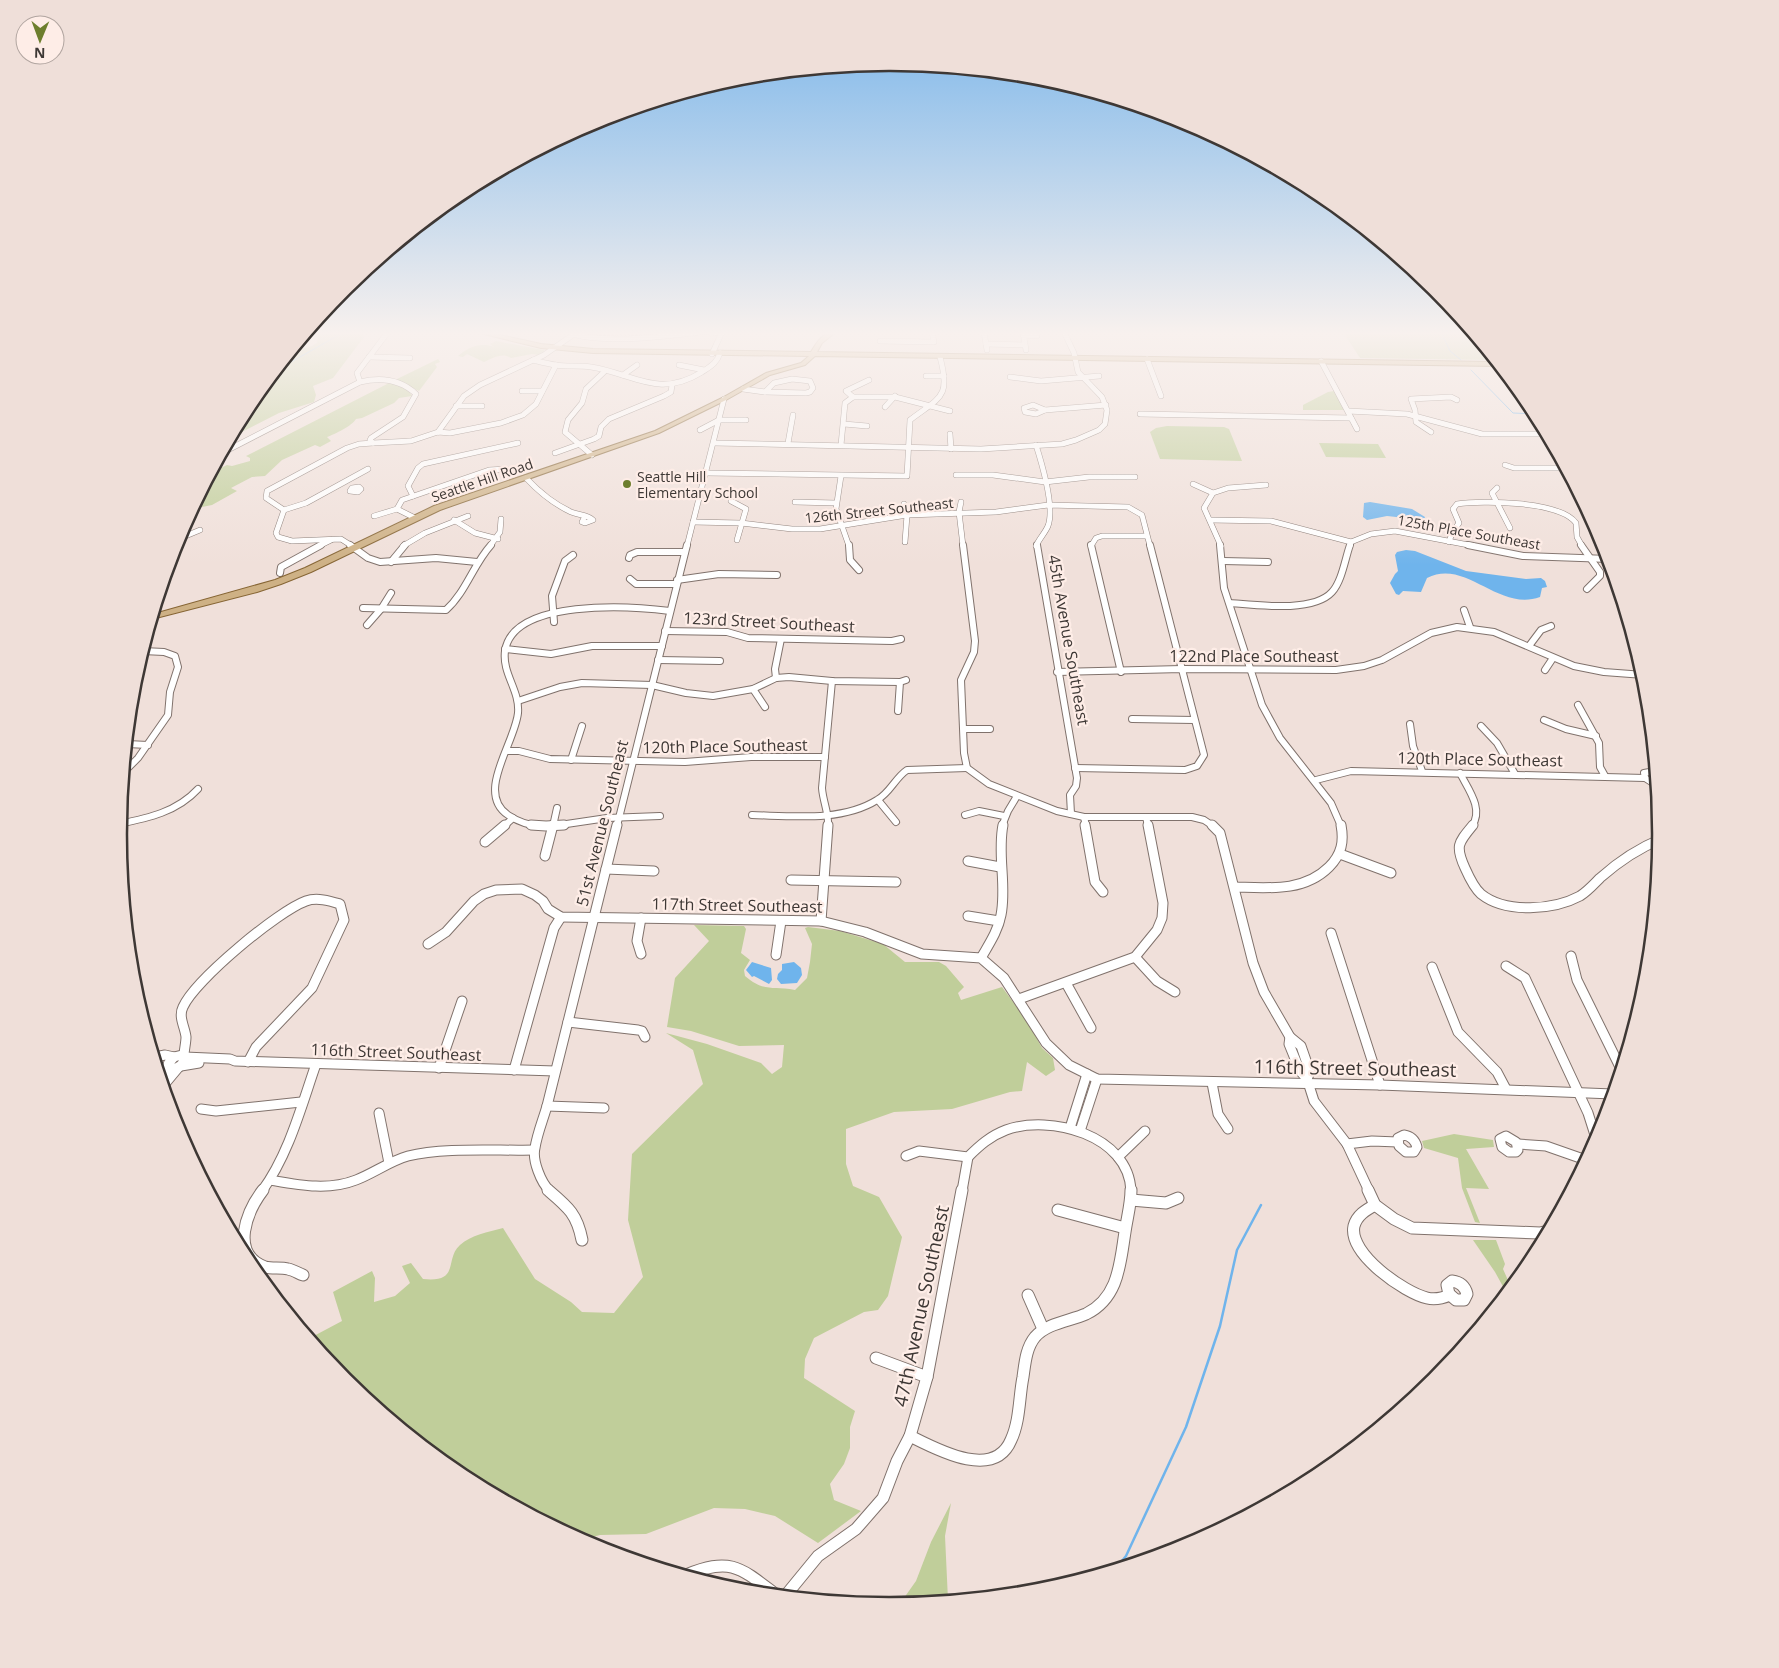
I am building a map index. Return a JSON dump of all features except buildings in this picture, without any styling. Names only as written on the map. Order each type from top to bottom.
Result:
[{"type":"main road","name":"Seattle Hill Road","points":[[159,615],[254,590],[308,570],[438,508],[657,432],[702,410]]},
{"type":"street","points":[[232,448],[306,410]]},
{"type":"street","points":[[373,443],[370,439],[403,417],[407,410]]},
{"type":"street","points":[[438,432],[453,410]]},
{"type":"street","points":[[284,510],[266,498],[267,491],[347,448],[364,443],[411,441],[438,432],[450,433],[501,423],[523,415],[529,410]]},
{"type":"street","points":[[576,410],[566,424],[565,432],[592,455]]},
{"type":"street","points":[[556,452],[582,445],[600,436],[601,427],[609,419],[631,410]]},
{"type":"street","name":"51st Avenue Southeast","points":[[582,1240],[579,1225],[572,1211],[545,1187],[539,1174],[534,1150],[547,1106],[721,410]]},
{"type":"street","points":[[840,445],[845,410]]},
{"type":"street","points":[[706,473],[907,476],[910,420],[925,410]]},
{"type":"street","points":[[945,410],[950,411]]},
{"type":"street","points":[[714,443],[788,443],[951,449],[996,449],[1062,444],[1099,430],[1105,424],[1108,416],[1107,410]]},
{"type":"street","points":[[1416,410],[1416,422],[1431,432]]},
{"type":"street","points":[[1357,428],[1348,411],[1392,412],[1415,415],[1482,434],[1539,434]]},
{"type":"street","points":[[1140,414],[1351,418]]},
{"type":"street","points":[[788,443],[792,415]]},
{"type":"street","points":[[700,430],[719,420],[746,420]]},
{"type":"street","points":[[844,424],[867,426]]},
{"type":"street","points":[[950,434],[951,449]]},
{"type":"street","points":[[374,436],[375,441],[386,443]]},
{"type":"street","points":[[412,496],[408,486],[409,481],[418,468],[431,461],[518,443]]},
{"type":"street","name":"45th Avenue Southeast","points":[[1036,445],[1042,463],[1049,524],[1039,537],[1036,547],[1077,778],[1076,786],[1070,795],[1070,814]]},
{"type":"street","points":[[1505,465],[1514,468],[1558,468]]},
{"type":"street","points":[[766,474],[767,466]]},
{"type":"street","points":[[805,475],[806,467]]},
{"type":"street","points":[[869,467],[869,476]]},
{"type":"street","points":[[284,510],[306,503],[368,469]]},
{"type":"street","points":[[397,509],[402,500],[412,496],[489,470],[506,469]]},
{"type":"street","points":[[956,475],[1003,476],[1045,482],[1089,477],[1135,478]]},
{"type":"street","points":[[840,476],[836,503],[837,515],[848,541],[848,557],[852,565],[859,570]]},
{"type":"street","points":[[526,478],[542,495],[584,518]]},
{"type":"street","points":[[342,484],[352,488]]},
{"type":"street","points":[[1193,484],[1213,493]]},
{"type":"street","points":[[1235,888],[1288,888],[1310,882],[1324,874],[1340,854],[1343,840],[1340,823],[1330,800],[1271,725],[1250,671],[1224,585],[1223,561],[1219,542],[1204,508],[1213,493],[1228,488],[1266,485]]},
{"type":"street","points":[[1497,488],[1492,494],[1510,528]]},
{"type":"street","points":[[732,501],[746,509],[737,540]]},
{"type":"street","points":[[795,502],[836,503]]},
{"type":"street","points":[[961,502],[959,512],[975,641],[974,652],[961,680],[964,752],[967,768]]},
{"type":"street","points":[[1448,542],[1459,523],[1454,506],[1461,503],[1526,504],[1565,514],[1576,521],[1578,525],[1577,537],[1600,572],[1600,576],[1587,589]]},
{"type":"street","points":[[904,504],[906,515],[905,542]]},
{"type":"street","name":"126th Street Southeast","points":[[693,522],[741,523],[792,529],[842,527],[906,515],[996,512],[1048,505],[1128,507],[1142,515],[1146,536]]},
{"type":"street","points":[[374,516],[397,509],[415,518]]},
{"type":"street","points":[[284,510],[276,533],[278,537],[292,540],[341,539],[368,558],[380,562],[436,558],[478,562]]},
{"type":"street","points":[[391,562],[395,554],[405,544],[440,525],[468,516]]},
{"type":"street","points":[[363,608],[446,610],[456,602],[478,562],[498,539],[503,528],[502,519]]},
{"type":"street","points":[[454,520],[463,529],[498,539]]},
{"type":"street","points":[[1210,520],[1271,521],[1351,542],[1335,587],[1324,598],[1313,603],[1297,604],[1230,603]]},
{"type":"street","points":[[188,535],[200,530]]},
{"type":"street","name":"125th Place Southeast","points":[[1351,542],[1371,534],[1395,531],[1523,556],[1601,559]]},
{"type":"street","points":[[1075,768],[1185,770],[1197,767],[1202,762],[1204,755],[1146,536],[1102,536],[1096,538],[1091,545],[1121,672]]},
{"type":"street","points":[[280,573],[281,567],[332,539]]},
{"type":"street","points":[[629,558],[630,555],[637,552],[685,552]]},
{"type":"street","points":[[554,622],[552,596],[565,561],[572,555]]},
{"type":"street","points":[[1223,561],[1268,562]]},
{"type":"street","points":[[630,579],[636,584],[677,582],[719,574],[777,575]]},
{"type":"street","points":[[368,625],[391,593]]},
{"type":"street","points":[[660,816],[619,817],[552,828],[528,825],[513,818],[499,805],[494,786],[517,718],[518,701],[504,670],[505,649],[509,637],[525,622],[553,613],[596,608],[670,611]]},
{"type":"street","points":[[1464,610],[1470,627]]},
{"type":"street","points":[[1529,646],[1541,630],[1552,626]]},
{"type":"street","name":"122nd Place Southeast","points":[[1057,672],[1121,672],[1182,669],[1326,671],[1368,666],[1398,653],[1426,634],[1453,627],[1470,627],[1501,635],[1552,658],[1594,671],[1635,674]]},
{"type":"street","name":"123rd Street Southeast","points":[[665,631],[727,632],[748,638],[780,640],[892,641],[901,638]]},
{"type":"street","points":[[776,678],[775,669],[780,640]]},
{"type":"street","points":[[505,649],[551,654],[607,645],[662,646]]},
{"type":"street","points":[[130,765],[148,745],[168,714],[170,692],[178,667],[175,656],[164,652],[149,651]]},
{"type":"street","points":[[1545,670],[1552,658]]},
{"type":"street","points":[[658,660],[720,661]]},
{"type":"street","points":[[518,701],[582,683],[652,685],[698,695],[714,696],[753,689],[776,678],[789,677],[832,681],[903,681],[898,711]]},
{"type":"street","points":[[821,921],[829,815],[823,802],[825,758],[832,681]]},
{"type":"street","points":[[753,689],[765,707]]},
{"type":"street","points":[[1578,705],[1596,736],[1600,749],[1600,767],[1605,776]]},
{"type":"street","points":[[1132,719],[1194,720]]},
{"type":"street","points":[[1544,720],[1566,730],[1596,736]]},
{"type":"street","points":[[1410,724],[1413,746],[1422,771]]},
{"type":"street","points":[[571,760],[582,726]]},
{"type":"street","points":[[1481,726],[1498,743],[1516,774]]},
{"type":"street","points":[[964,729],[990,729]]},
{"type":"street","points":[[132,744],[148,745]]},
{"type":"street","name":"120th Place Southeast","points":[[507,751],[519,751],[550,759],[571,760],[685,762],[751,757],[825,758]]},
{"type":"street","points":[[752,815],[829,815],[857,808],[878,800],[899,774],[907,770],[967,768],[989,784],[1057,812],[1084,817],[1202,818],[1212,824],[1220,833],[1253,963],[1264,992],[1290,1037],[1289,1044],[1300,1072],[1308,1082],[1314,1101],[1347,1144],[1375,1205],[1394,1219],[1412,1228],[1538,1235]]},
{"type":"street","name":"120th Place Southeast","points":[[1316,780],[1351,771],[1422,771],[1645,778]]},
{"type":"street","points":[[1650,772],[1644,773],[1645,778],[1651,782]]},
{"type":"street","points":[[1460,773],[1476,809],[1476,819],[1459,841],[1459,851],[1472,882],[1481,894],[1495,902],[1511,906],[1545,907],[1565,904],[1583,894],[1619,863],[1652,842]]},
{"type":"street","points":[[127,822],[174,808],[186,802],[198,789]]},
{"type":"street","points":[[1016,796],[1004,816],[999,832],[1002,910],[990,943],[981,958],[1004,978],[1019,999],[1135,957],[1157,930],[1162,918],[1163,904],[1146,818]]},
{"type":"street","points":[[878,800],[896,822]]},
{"type":"street","points":[[545,856],[557,808]]},
{"type":"street","points":[[965,815],[972,811],[981,810],[1004,816]]},
{"type":"street","points":[[1084,817],[1095,882],[1103,892]]},
{"type":"street","points":[[485,842],[513,818]]},
{"type":"street","points":[[1340,854],[1391,873]]},
{"type":"street","points":[[968,861],[1000,867]]},
{"type":"street","points":[[606,869],[654,871]]},
{"type":"street","points":[[791,880],[896,882]]},
{"type":"street","points":[[428,944],[446,932],[474,901],[484,894],[496,890],[522,890],[535,895],[543,901],[548,909],[562,917],[554,928],[514,1070]]},
{"type":"street","points":[[167,1080],[184,1044],[186,1034],[180,1020],[182,1006],[226,959],[268,926],[305,901],[320,900],[340,904],[344,911],[344,920],[312,988],[256,1047],[248,1062]]},
{"type":"street","points":[[968,916],[999,921]]},
{"type":"street","name":"117th Street Southeast","points":[[562,917],[821,921],[865,932],[922,954],[981,958]]},
{"type":"street","points":[[641,918],[637,936],[638,950],[641,954]]},
{"type":"street","points":[[776,955],[781,921]]},
{"type":"street","points":[[1331,933],[1380,1085]]},
{"type":"street","points":[[1571,956],[1577,980],[1617,1061]]},
{"type":"street","points":[[1135,957],[1157,981],[1175,992]]},
{"type":"street","points":[[1506,966],[1524,978],[1579,1093],[1592,1130]]},
{"type":"street","points":[[1432,967],[1458,1032],[1497,1072],[1506,1089]]},
{"type":"street","points":[[1066,982],[1091,1028]]},
{"type":"street","name":"116th Street Southeast","points":[[1019,999],[1046,1043],[1069,1065],[1097,1078],[1212,1083],[1308,1082],[1606,1094]]},
{"type":"street","points":[[439,1068],[462,1002]]},
{"type":"street","points":[[568,1022],[597,1024],[613,1029],[638,1030],[642,1031],[645,1036]]},
{"type":"street","points":[[161,1058],[177,1061]]},
{"type":"street","points":[[166,1075],[177,1061]]},
{"type":"street","name":"116th Street Southeast","points":[[177,1061],[194,1064],[248,1062],[555,1071]]},
{"type":"street","points":[[245,1241],[244,1228],[248,1213],[270,1180],[284,1152],[300,1102],[316,1064]]},
{"type":"street","points":[[1075,1130],[1087,1074]]},
{"type":"street","points":[[1075,1130],[1097,1078]]},
{"type":"street","points":[[1212,1083],[1218,1114],[1228,1129]]},
{"type":"street","points":[[201,1109],[216,1111],[300,1102]]},
{"type":"street","points":[[547,1106],[604,1108]]},
{"type":"street","points":[[379,1113],[389,1162]]},
{"type":"street","points":[[906,1156],[919,1150],[968,1157],[979,1144],[997,1132],[1046,1125],[1075,1130],[1104,1144],[1118,1157],[1126,1170],[1130,1182],[1130,1200],[1118,1275],[1108,1296],[1089,1314],[1043,1329],[1037,1334],[1028,1349],[1010,1441],[1005,1450],[997,1457],[982,1461],[910,1436]]},
{"type":"street","points":[[1118,1157],[1145,1131]]},
{"type":"street","points":[[1347,1144],[1376,1140],[1398,1142]]},
{"type":"street","points":[[1518,1144],[1546,1146],[1580,1158]]},
{"type":"street","points":[[270,1180],[313,1188],[356,1180],[389,1162],[409,1156],[433,1152],[534,1150]]},
{"type":"street","name":"47th Avenue Southeast","points":[[790,1590],[818,1556],[856,1529],[883,1498],[897,1460],[910,1436],[927,1377],[968,1157]]},
{"type":"street","points":[[1130,1200],[1166,1203],[1178,1198]]},
{"type":"street","points":[[1375,1205],[1358,1216],[1354,1228],[1356,1240],[1366,1257],[1391,1280],[1410,1292],[1428,1298],[1450,1295]]},
{"type":"street","points":[[1058,1210],[1125,1228]]},
{"type":"street","points":[[259,1263],[266,1267],[288,1269],[303,1275]]},
{"type":"street","points":[[1028,1295],[1043,1329]]},
{"type":"street","points":[[876,1358],[927,1377]]},
{"type":"street","points":[[694,1571],[717,1564],[740,1567],[764,1586]]},
{"type":"green space","points":[[255,410],[289,410],[242,432]]},
{"type":"green space","points":[[336,410],[379,410],[356,419],[339,432],[327,437],[331,441],[320,447],[315,445],[282,460],[265,476],[252,477],[231,488],[237,491],[212,505],[200,507],[221,468],[250,461],[250,458],[246,456]]},
{"type":"green space","points":[[1167,426],[1224,427],[1229,429],[1242,461],[1160,459],[1150,432],[1156,428]]},
{"type":"green space","points":[[1319,443],[1378,444],[1386,458],[1326,457]]},
{"type":"green space","points":[[694,925],[744,926],[746,929],[741,953],[750,960],[744,970],[745,976],[758,985],[769,988],[795,990],[807,978],[812,944],[805,928],[808,927],[840,931],[883,944],[905,962],[939,962],[946,966],[964,987],[958,993],[961,1000],[1002,987],[1028,1022],[1042,1048],[1053,1058],[1055,1070],[1046,1076],[1027,1062],[1022,1091],[1010,1092],[952,1109],[894,1112],[846,1129],[846,1164],[853,1186],[879,1197],[902,1237],[888,1296],[878,1310],[864,1312],[814,1338],[805,1359],[804,1378],[855,1411],[850,1427],[850,1448],[844,1464],[830,1484],[834,1500],[861,1511],[818,1543],[775,1516],[745,1509],[714,1508],[646,1534],[593,1537],[508,1495],[425,1439],[350,1373],[315,1335],[342,1321],[333,1292],[372,1271],[375,1278],[374,1302],[395,1296],[410,1283],[402,1266],[411,1263],[423,1279],[443,1277],[450,1269],[455,1251],[460,1245],[474,1236],[503,1228],[535,1279],[571,1302],[582,1312],[614,1313],[643,1277],[628,1220],[632,1154],[703,1084],[693,1050],[666,1033],[707,1044],[761,1063],[772,1074],[782,1067],[784,1045],[739,1046],[691,1031],[667,1027],[675,978],[709,941]]},
{"type":"green space","points":[[1454,1134],[1493,1140],[1494,1147],[1466,1149],[1489,1189],[1466,1188],[1480,1223],[1475,1222],[1462,1188],[1458,1158],[1424,1148],[1422,1141]]},
{"type":"green space","points":[[1473,1240],[1496,1240],[1505,1264],[1503,1269],[1508,1280],[1503,1287]]},
{"type":"green space","points":[[951,1503],[945,1536],[948,1594],[905,1596],[916,1581],[931,1542]]},
{"type":"water","points":[[1370,502],[1412,509],[1425,517],[1424,520],[1387,516],[1367,520],[1363,517],[1364,503]]},
{"type":"water","points":[[1415,551],[1466,571],[1526,579],[1541,578],[1545,581],[1547,587],[1542,588],[1540,597],[1525,600],[1510,598],[1469,579],[1441,574],[1427,578],[1421,592],[1403,591],[1399,595],[1396,594],[1390,583],[1398,571],[1395,555],[1397,552]]},
{"type":"water","points":[[752,962],[771,968],[772,980],[769,984],[754,976],[752,977],[746,970]]},
{"type":"water","points":[[794,962],[801,968],[802,975],[797,983],[781,984],[777,979],[778,974],[782,970],[782,964]]},
{"type":"waterway","points":[[1510,410],[1513,413],[1526,414]]},
{"type":"waterway","points":[[1123,1560],[1186,1427],[1220,1326],[1237,1250],[1261,1205]]},
{"type":"place","name":"Seattle Hill Elementary School","points":[[627,484]]}]
